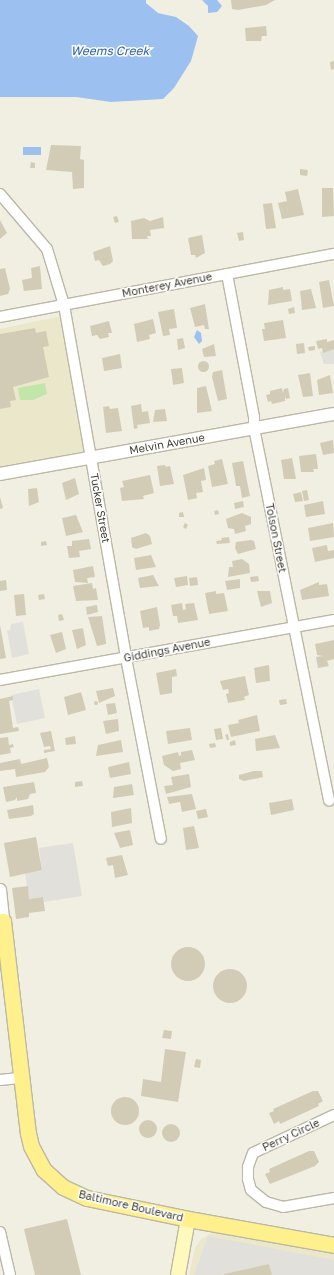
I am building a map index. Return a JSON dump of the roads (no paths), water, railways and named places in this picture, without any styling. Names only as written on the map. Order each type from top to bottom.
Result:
[{"type":"main road","name":"Baltimore Boulevard","points":[[2,921],[20,1078],[31,1146],[44,1170],[53,1179],[86,1198],[188,1220],[334,1245]]},
{"type":"main road","points":[[0,956],[8,971]]},
{"type":"main road","points":[[178,1275],[188,1220]]},
{"type":"street","name":"Tucker Street","points":[[0,194],[47,249],[64,305],[126,658],[162,839]]},
{"type":"street","name":"Monterey Avenue","points":[[0,317],[334,254]]},
{"type":"street","name":"Tolson Street","points":[[227,274],[254,417],[254,428],[329,801]]},
{"type":"street","name":"Melvin Avenue","points":[[0,474],[334,414]]},
{"type":"street","name":"Giddings Avenue","points":[[0,680],[126,658],[200,642],[334,620]]},
{"type":"street","points":[[0,890],[2,921]]},
{"type":"street","points":[[0,1080],[20,1078]]},
{"type":"street","name":"Perry Circle","points":[[334,1115],[254,1153],[248,1167],[248,1179],[251,1190],[266,1202],[283,1207],[334,1198]]},
{"type":"street","points":[[0,1232],[10,1275]]},
{"type":"water","name":"Weems Creek","points":[[0,0],[146,0],[146,3],[158,13],[176,17],[189,26],[198,36],[191,61],[174,88],[163,99],[111,102],[76,97],[0,97]]},
{"type":"water","points":[[202,0],[217,0],[222,6],[217,12],[208,13],[208,6]]},
{"type":"water","points":[[23,147],[41,147],[41,155],[23,155]]},
{"type":"water","points":[[197,330],[201,333],[202,341],[199,344],[194,337]]}]
